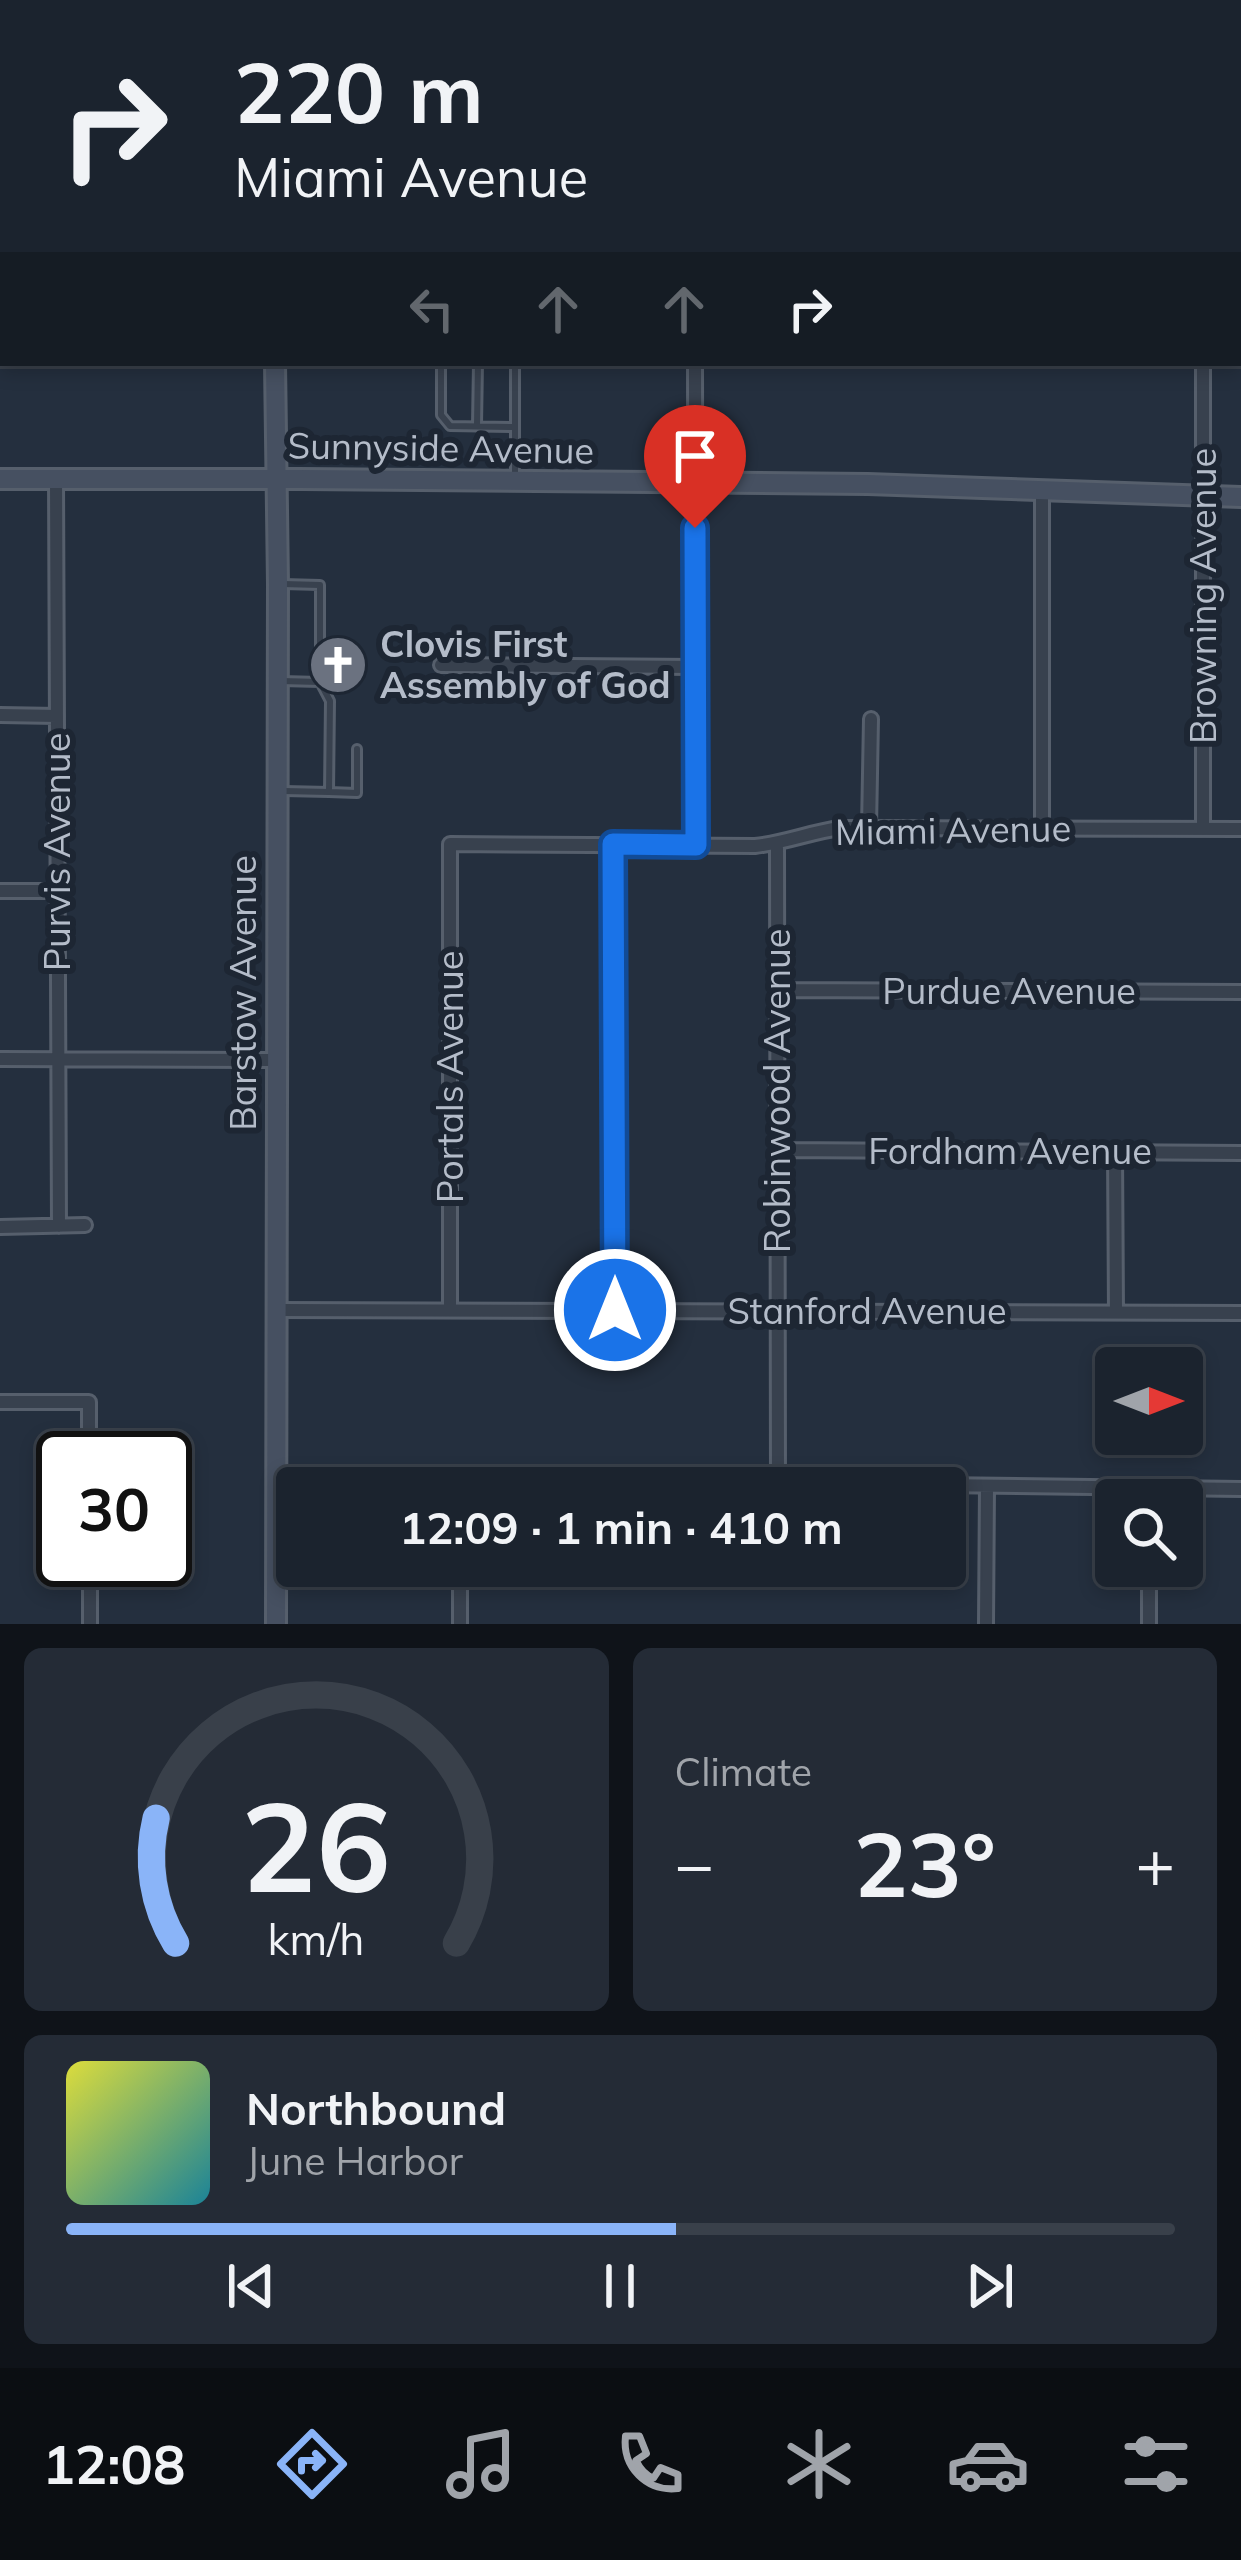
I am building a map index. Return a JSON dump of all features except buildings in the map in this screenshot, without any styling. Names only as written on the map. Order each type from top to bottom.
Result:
[{"type":"main road","name":"Barstow Avenue","points":[[275,366],[276,1624]]},
{"type":"main road","name":"Sunnyside Avenue","points":[[0,479],[695,482],[1241,496]]},
{"type":"street","points":[[695,366],[696,845]]},
{"type":"street","name":"Browning Avenue","points":[[1203,366],[1203,829]]},
{"type":"street","name":"Purvis Avenue","points":[[56,478],[59,1226]]},
{"type":"street","points":[[1042,490],[1042,828]]},
{"type":"street","points":[[440,665],[694,667]]},
{"type":"street","points":[[0,715],[57,716]]},
{"type":"street","points":[[869,828],[871,719]]},
{"type":"street","name":"Miami Avenue","points":[[450,844],[777,844],[841,828],[1241,829]]},
{"type":"street","name":"Portals Avenue","points":[[450,844],[450,1309]]},
{"type":"street","points":[[613,844],[615,1310]]},
{"type":"street","name":"Robinwood Avenue","points":[[777,844],[778,1467]]},
{"type":"street","points":[[0,890],[57,890]]},
{"type":"street","name":"Purdue Avenue","points":[[777,990],[1241,992]]},
{"type":"street","points":[[0,1059],[276,1060]]},
{"type":"street","name":"Fordham Avenue","points":[[779,1150],[1241,1153]]},
{"type":"street","points":[[1115,1151],[1116,1312]]},
{"type":"street","points":[[0,1227],[85,1225]]},
{"type":"street","name":"Stanford Avenue","points":[[276,1310],[1241,1313]]},
{"type":"street","points":[[0,1402],[88,1402],[89,1431]]},
{"type":"street","points":[[966,1486],[1095,1491]]},
{"type":"street","points":[[986,1486],[986,1624]]},
{"type":"street","points":[[1203,1491],[1241,1489]]},
{"type":"street","points":[[90,1587],[90,1624]]},
{"type":"street","points":[[460,1587],[460,1624]]},
{"type":"street","points":[[1149,1587],[1149,1624]]},
{"type":"lane","points":[[440,366],[440,415],[450,426],[515,427]]},
{"type":"lane","points":[[477,426],[478,366]]},
{"type":"lane","points":[[515,366],[515,482]]},
{"type":"lane","points":[[278,584],[320,585],[320,682],[330,701],[329,792]]},
{"type":"lane","points":[[277,681],[320,682]]},
{"type":"lane","points":[[277,791],[357,793],[357,749]]},
{"type":"place","name":"Clovis First Assembly of God","points":[[338,665]]},
{"type":"route","points":[[615,1310],[613,844],[696,845],[695,528]]}]
